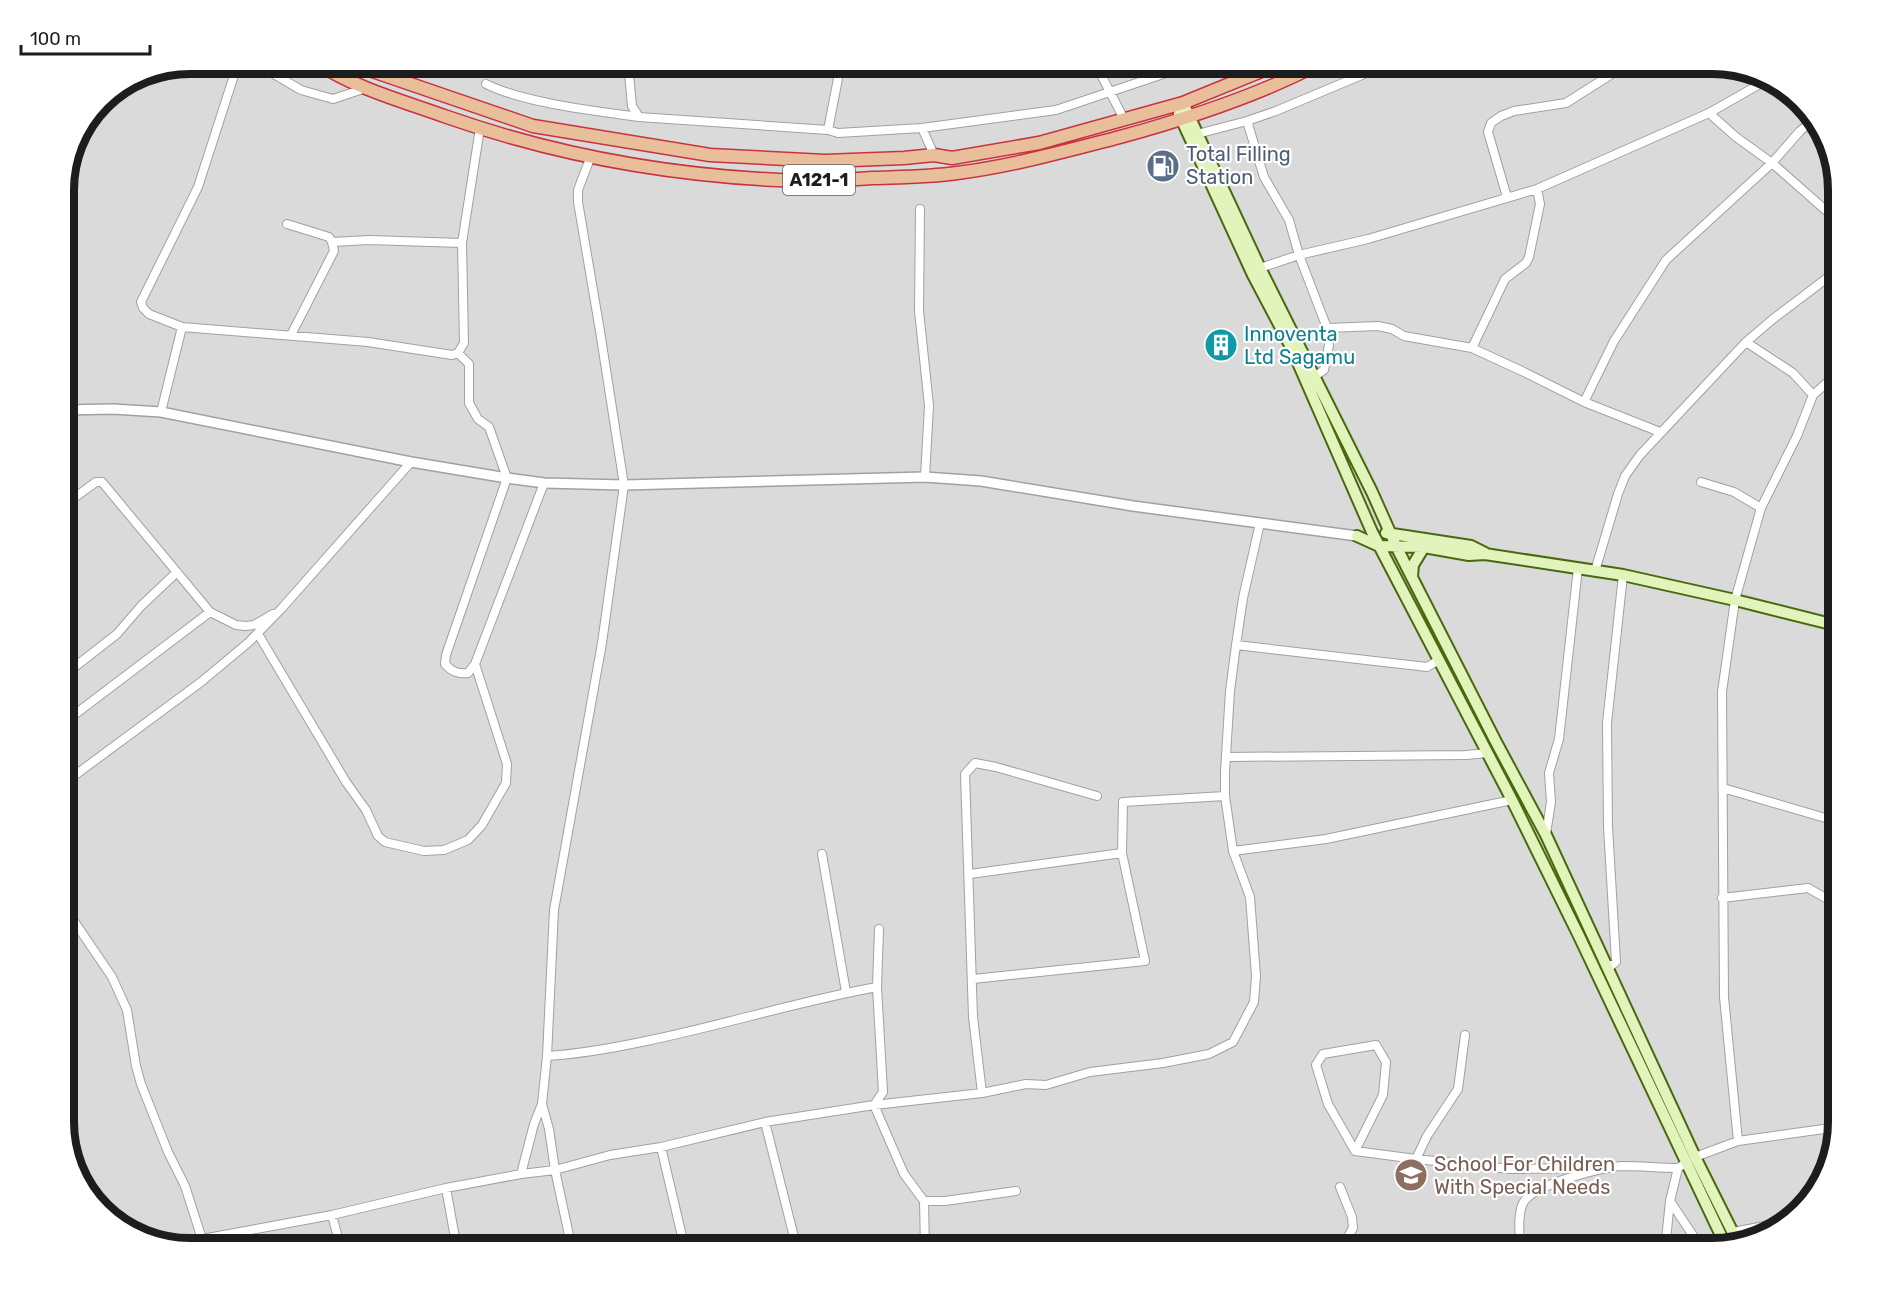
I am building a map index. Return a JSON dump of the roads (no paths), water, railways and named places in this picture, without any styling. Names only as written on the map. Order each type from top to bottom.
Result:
[{"type":"highway","name":"A121-1","points":[[334,74],[366,88],[480,128],[591,156],[713,176],[781,180],[955,174],[1043,158],[1186,118],[1300,74]]},
{"type":"highway","name":"A121-1","points":[[389,74],[533,126],[710,155],[825,160],[934,155],[952,158],[1039,143],[1180,104],[1254,74]]},
{"type":"main road","points":[[1180,104],[1252,275],[1292,349],[1372,532],[1512,800],[1722,1238]]},
{"type":"main road","points":[[1186,118],[1197,134],[1397,548],[1546,835],[1608,968],[1686,1163],[1735,1236]]},
{"type":"main road","points":[[1382,515],[1402,532],[1421,543]]},
{"type":"main road","points":[[1357,536],[1372,532],[1390,534],[1421,543],[1471,546],[1485,554],[1623,575],[1828,623]]},
{"type":"main road","points":[[1357,536],[1379,546],[1397,548],[1421,543]]},
{"type":"main road","points":[[1412,576],[1413,565],[1421,543]]},
{"type":"street","points":[[234,74],[198,187],[141,302],[149,314],[182,327],[368,342],[452,355],[459,353],[464,343],[462,243],[480,128]]},
{"type":"street","points":[[274,74],[301,90],[333,99],[366,88]]},
{"type":"street","points":[[629,74],[633,106],[639,117]]},
{"type":"street","points":[[828,130],[839,74]]},
{"type":"street","points":[[1101,74],[1124,119]]},
{"type":"street","points":[[486,84],[540,100],[639,117],[828,130],[838,133],[922,128],[1056,110],[1162,74]]},
{"type":"street","points":[[1197,134],[1247,121],[1363,74]]},
{"type":"street","points":[[1507,197],[1488,132],[1491,123],[1514,111],[1566,103],[1612,74]]},
{"type":"street","points":[[1260,268],[1299,255],[1368,239],[1538,189],[1709,113],[1760,84]]},
{"type":"street","points":[[1709,113],[1736,137],[1772,163],[1828,212]]},
{"type":"street","points":[[1247,121],[1264,177],[1289,220],[1299,255],[1327,328],[1329,345],[1324,370],[1315,376]]},
{"type":"street","points":[[1584,402],[1614,341],[1666,260],[1772,163],[1808,124]]},
{"type":"street","points":[[922,128],[934,155]]},
{"type":"street","points":[[521,1174],[534,1124],[542,1104],[547,1056],[554,910],[602,643],[624,484],[578,202],[578,190],[591,156]]},
{"type":"street","points":[[1472,348],[1505,279],[1526,263],[1529,257],[1540,204],[1538,189]]},
{"type":"street","points":[[920,208],[919,311],[929,406],[925,477]]},
{"type":"street","points":[[287,224],[329,237],[334,250],[291,335]]},
{"type":"street","points":[[332,242],[369,240],[462,243]]},
{"type":"street","points":[[1595,571],[1617,494],[1640,455],[1746,342],[1828,277]]},
{"type":"street","points":[[1327,328],[1378,326],[1392,329],[1404,336],[1472,348],[1584,402],[1660,432]]},
{"type":"street","points":[[160,412],[182,327]]},
{"type":"street","points":[[1746,342],[1793,373],[1813,395]]},
{"type":"street","points":[[459,353],[469,364],[469,403],[478,419],[489,428],[507,478],[446,655],[445,664],[450,670],[460,674],[468,673],[475,664],[544,483]]},
{"type":"street","points":[[1738,1141],[1724,997],[1722,692],[1735,600],[1761,508],[1797,436],[1813,395],[1828,382]]},
{"type":"street","points":[[74,410],[160,412],[411,462],[544,483],[624,484],[925,477],[981,481],[1133,506],[1357,536]]},
{"type":"street","points":[[74,776],[201,682],[258,634],[411,462]]},
{"type":"street","points":[[74,498],[96,482],[102,482],[210,612],[236,625],[245,626],[254,625],[282,608]]},
{"type":"street","points":[[1701,483],[1734,492],[1761,508]]},
{"type":"street","points":[[208,1238],[332,1215],[446,1188],[555,1170],[610,1155],[661,1147],[765,1122],[874,1105],[982,1093],[1026,1084],[1046,1086],[1090,1072],[1163,1063],[1209,1054],[1233,1042],[1254,1002],[1256,976],[1250,897],[1233,851],[1225,796],[1230,691],[1243,598],[1260,522]]},
{"type":"street","points":[[1546,835],[1551,802],[1549,773],[1559,739],[1578,568]]},
{"type":"street","points":[[74,667],[117,634],[141,606],[177,572]]},
{"type":"street","points":[[1608,968],[1616,962],[1608,827],[1607,723],[1623,575]]},
{"type":"street","points":[[74,715],[210,612]]},
{"type":"street","points":[[258,634],[346,782],[366,810],[378,836],[385,842],[424,851],[444,850],[468,840],[482,825],[506,783],[507,764],[504,752],[475,664]]},
{"type":"street","points":[[1236,645],[1427,667],[1439,660]]},
{"type":"street","points":[[1227,757],[1487,753]]},
{"type":"street","points":[[982,1093],[973,1017],[965,774],[975,764],[996,767],[1097,796]]},
{"type":"street","points":[[1723,788],[1828,819]]},
{"type":"street","points":[[973,979],[1145,961],[1122,853],[1123,802],[1225,796]]},
{"type":"street","points":[[1233,851],[1326,839],[1512,800]]},
{"type":"street","points":[[970,874],[1122,853]]},
{"type":"street","points":[[822,854],[846,992]]},
{"type":"street","points":[[1722,898],[1808,888],[1828,899]]},
{"type":"street","points":[[74,921],[112,978],[127,1010],[141,1084],[168,1152],[185,1186],[202,1238]]},
{"type":"street","points":[[874,1105],[883,1092],[877,987],[879,929]]},
{"type":"street","points":[[547,1056],[575,1055],[673,1035],[846,992],[877,987]]},
{"type":"street","points":[[1416,1159],[1427,1136],[1458,1089],[1465,1035]]},
{"type":"street","points":[[1376,1045],[1386,1062],[1383,1095],[1356,1151],[1328,1104],[1316,1065],[1323,1054],[1376,1045]]},
{"type":"street","points":[[542,1104],[549,1129],[570,1238]]},
{"type":"street","points":[[874,1105],[904,1174],[924,1201],[925,1238]]},
{"type":"street","points":[[765,1122],[795,1238]]},
{"type":"street","points":[[1356,1151],[1510,1169],[1609,1167],[1686,1163],[1738,1141],[1828,1128]]},
{"type":"street","points":[[661,1147],[682,1238]]},
{"type":"street","points":[[1666,1238],[1670,1201],[1686,1163]]},
{"type":"street","points":[[1520,1238],[1520,1213],[1524,1201],[1531,1194],[1542,1187],[1609,1167]]},
{"type":"street","points":[[1340,1187],[1352,1217],[1353,1228],[1347,1238]]},
{"type":"street","points":[[446,1188],[455,1238]]},
{"type":"street","points":[[924,1201],[945,1201],[1016,1191]]},
{"type":"street","points":[[1670,1201],[1695,1238]]},
{"type":"street","points":[[332,1215],[337,1238]]},
{"type":"street","points":[[1733,1232],[1764,1226]]},
{"type":"street","points":[[233,1234],[233,1238]]},
{"type":"place","name":"Total Filling Station","points":[[1163,166]]},
{"type":"place","name":"Innoventa Ltd Sagamu","points":[[1221,345]]},
{"type":"place","name":"School For Children With Special Needs","points":[[1411,1175]]}]
